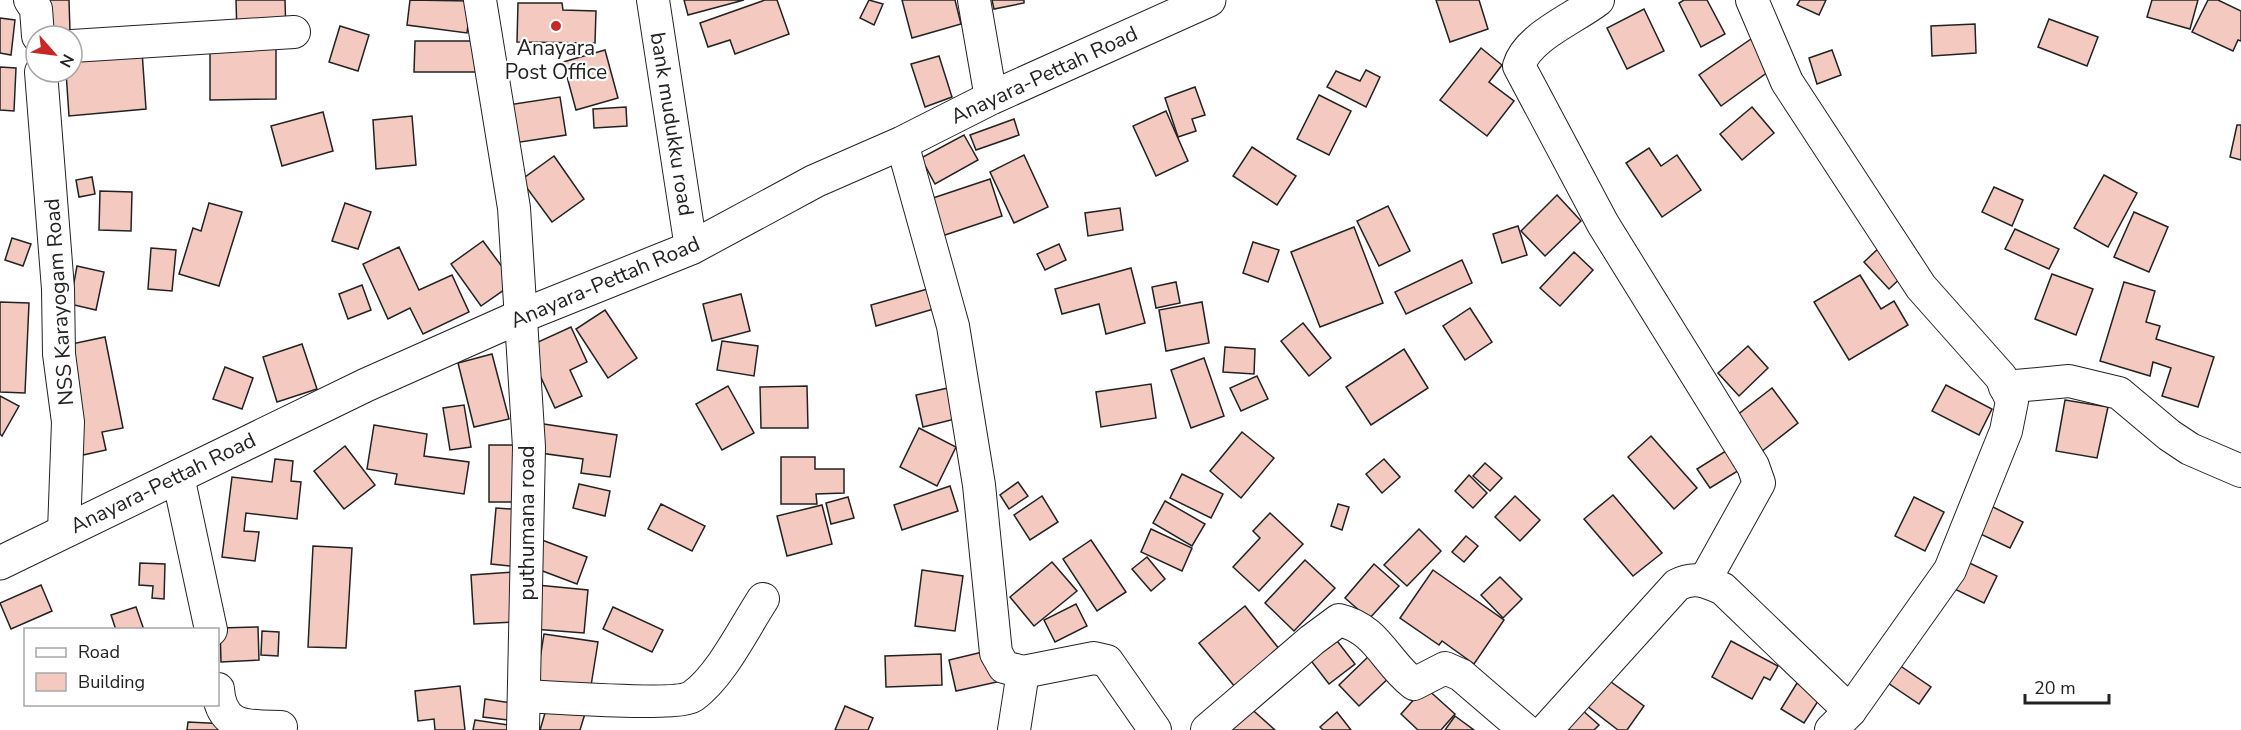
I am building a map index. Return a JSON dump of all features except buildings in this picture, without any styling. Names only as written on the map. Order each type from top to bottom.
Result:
[{"type":"main road","name":"Anayara-Pettah Road","points":[[0,563],[366,385],[519,317],[691,248],[815,181],[902,143],[1173,7],[1209,0]]},
{"type":"street","points":[[30,0],[36,9],[37,24]]},
{"type":"street","name":"puthumana road","points":[[480,0],[514,208],[519,317],[529,447],[523,730]]},
{"type":"street","name":"bank mudukku road","points":[[653,0],[691,248]]},
{"type":"street","points":[[974,0],[991,98]]},
{"type":"street","points":[[1598,0],[1535,42],[1522,55],[1519,66],[1603,224],[1753,466],[1759,483],[1705,580]]},
{"type":"street","points":[[1546,730],[1677,585],[1688,580],[1705,580],[1723,589],[1740,603],[1840,721],[1950,570],[2006,431],[2012,401],[2001,377],[1921,287],[1793,92],[1752,0]]},
{"type":"street","points":[[84,45],[294,32]]},
{"type":"street","name":"NSS Karayogam Road","points":[[42,84],[58,289],[59,354],[68,422],[64,531]]},
{"type":"street","points":[[902,143],[953,326],[979,485],[996,653],[1004,667],[1023,672],[1094,658],[1107,661],[1155,730]]},
{"type":"street","points":[[2005,387],[2069,381],[2119,393],[2139,407],[2169,435],[2190,449],[2241,471]]},
{"type":"street","points":[[178,476],[211,628]]},
{"type":"street","points":[[524,696],[666,701],[691,697],[710,680],[763,599]]},
{"type":"street","points":[[1207,730],[1312,639],[1339,621],[1353,624],[1367,631],[1406,678],[1414,684],[1445,668],[1461,675],[1525,730]]},
{"type":"street","points":[[1014,730],[1023,672]]},
{"type":"street","points":[[219,702],[228,719],[242,726],[281,727]]},
{"type":"place","name":"Anayara Post Office","points":[[556,26]]}]
